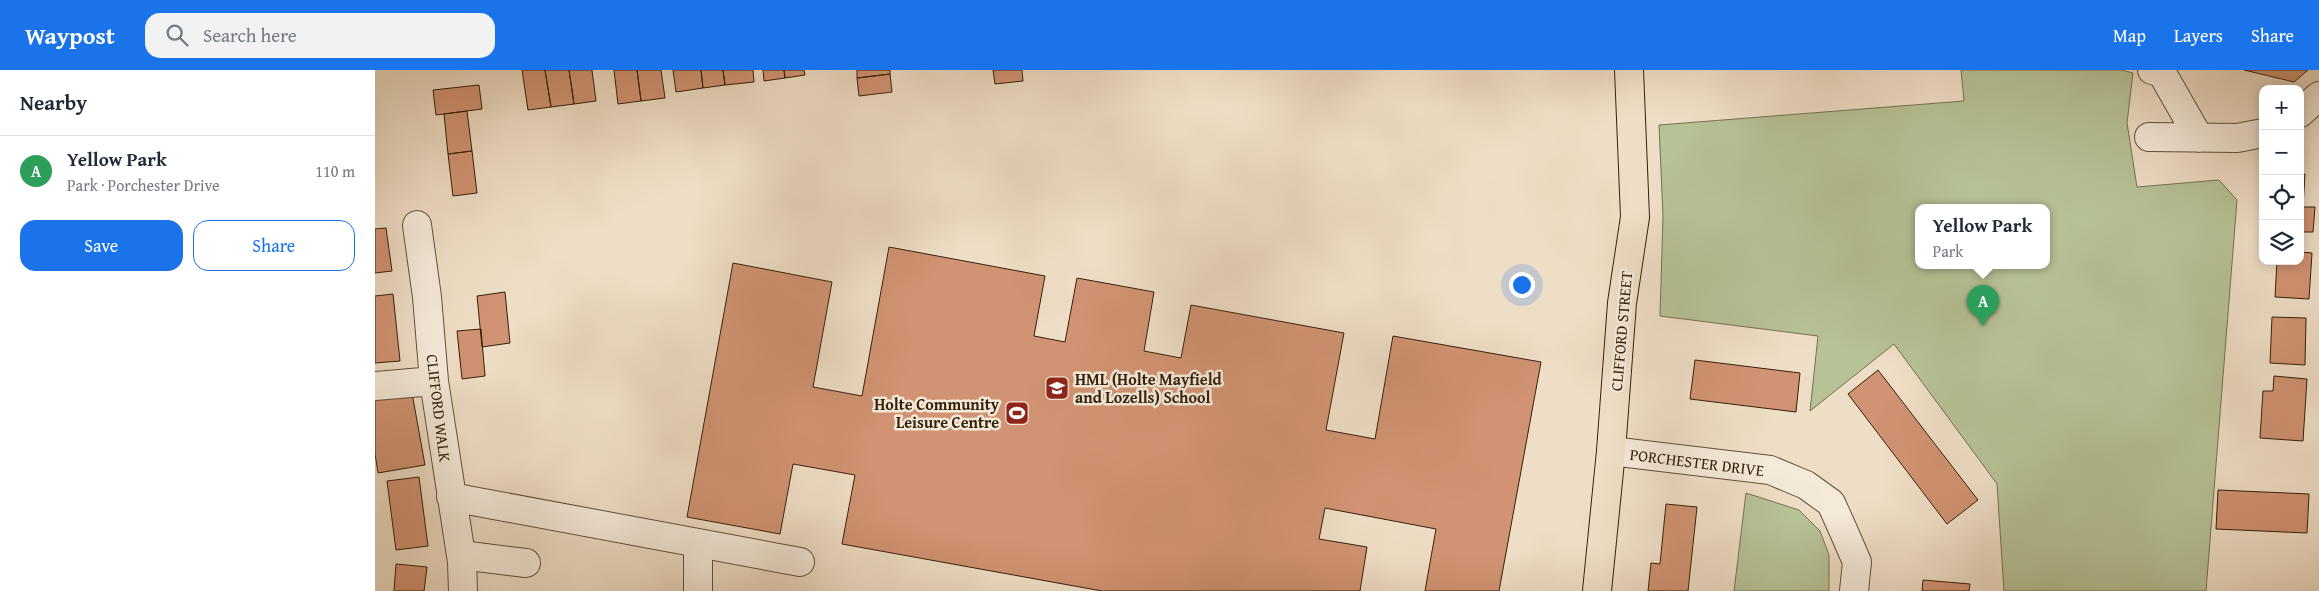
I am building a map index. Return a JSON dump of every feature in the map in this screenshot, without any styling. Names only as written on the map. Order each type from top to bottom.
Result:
[{"type":"main road","name":"CLIFFORD STREET","points":[[1597,591],[1611,451],[1622,303],[1635,217],[1629,70]]},
{"type":"street","points":[[2152,70],[2162,73],[2199,138]]},
{"type":"street","points":[[2304,109],[2319,96]]},
{"type":"street","points":[[2149,137],[2237,138],[2259,134]]},
{"type":"street","name":"CLIFFORD WALK","points":[[417,225],[427,297],[434,381],[461,555],[463,591]]},
{"type":"street","points":[[375,386],[434,381]]},
{"type":"street","name":"PORCHESTER DRIVE","points":[[1611,451],[1770,470],[1806,485],[1831,503],[1857,562],[1854,591]]},
{"type":"street","points":[[451,497],[557,515],[698,544],[800,562]]},
{"type":"street","points":[[698,544],[698,591]]},
{"type":"street","points":[[461,555],[526,563]]},
{"type":"green space","points":[[1961,70],[2121,70],[2133,73],[2127,123],[2137,187],[2219,180],[2237,200],[2206,591],[2004,591],[1997,484],[1894,344],[1810,411],[1818,336],[1660,316],[1663,216],[1659,125],[1964,101]]},
{"type":"green space","points":[[1746,493],[1799,510],[1820,531],[1829,555],[1829,591],[1734,591]]},
{"type":"building","points":[[522,70],[545,70],[551,107],[528,110]]},
{"type":"building","points":[[545,70],[569,70],[574,104],[551,107]]},
{"type":"building","points":[[569,70],[592,70],[596,101],[574,104]]},
{"type":"building","points":[[614,70],[637,70],[641,101],[618,104]]},
{"type":"building","points":[[637,70],[661,70],[665,98],[641,101]]},
{"type":"building","points":[[673,70],[701,70],[703,88],[676,92]]},
{"type":"building","points":[[701,70],[723,70],[725,85],[703,88]]},
{"type":"building","points":[[723,70],[753,70],[754,82],[725,85]]},
{"type":"building","points":[[763,70],[784,70],[785,78],[764,81]]},
{"type":"building","points":[[784,70],[804,70],[805,75],[785,78]]},
{"type":"building","points":[[857,70],[890,70],[890,74],[857,78]]},
{"type":"building","points":[[993,70],[1022,70],[1023,81],[995,84]]},
{"type":"building","points":[[2244,70],[2308,70],[2294,82]]},
{"type":"building","points":[[890,74],[892,92],[859,96],[857,78]]},
{"type":"building","points":[[479,85],[482,109],[436,115],[433,90]]},
{"type":"building","points":[[467,111],[472,151],[448,154],[444,114]]},
{"type":"building","points":[[472,151],[477,193],[453,196],[448,154]]},
{"type":"building","points":[[2304,207],[2315,207],[2313,232],[2304,232]]},
{"type":"building","points":[[386,228],[392,271],[375,273],[375,229]]},
{"type":"building","name":"Holte Community Leisure Centre","points":[[889,247],[1045,276],[1034,336],[1065,342],[1077,278],[1154,292],[1144,351],[1181,358],[1191,305],[1344,333],[1326,430],[1375,439],[1393,336],[1541,362],[1499,591],[1425,591],[1436,529],[1325,508],[1319,539],[1367,547],[1360,591],[1102,591],[842,544],[855,475],[793,464],[780,534],[687,517],[733,263],[832,282],[813,387],[862,396]]},
{"type":"building","points":[[2304,252],[2312,253],[2309,299],[2275,297],[2277,265],[2304,265]]},
{"type":"building","points":[[505,292],[510,343],[482,347],[477,296]]},
{"type":"building","points":[[393,294],[400,361],[375,363],[375,296]]},
{"type":"building","points":[[2272,317],[2306,318],[2305,365],[2270,363]]},
{"type":"building","points":[[481,329],[485,376],[462,379],[457,331]]},
{"type":"building","points":[[1695,360],[1800,373],[1796,412],[1690,399]]},
{"type":"building","points":[[1878,370],[1978,500],[1947,524],[1848,394]]},
{"type":"building","points":[[2274,376],[2307,379],[2303,441],[2260,438],[2263,391],[2273,391]]},
{"type":"building","points":[[412,393],[425,465],[378,473],[375,454],[375,400]]},
{"type":"building","points":[[419,477],[428,546],[396,550],[387,481]]},
{"type":"building","points":[[2218,490],[2309,494],[2307,533],[2216,529]]},
{"type":"building","points":[[1666,504],[1697,507],[1688,591],[1648,591],[1651,563],[1660,564]]},
{"type":"building","points":[[396,564],[427,567],[424,591],[394,591]]},
{"type":"building","points":[[1923,580],[1970,584],[1969,591],[1922,591]]},
{"type":"place","name":"Yellow Park","points":[[1983,326]]},
{"type":"place","name":"HML (Holte Mayfield and Lozells) School","points":[[1057,388]]},
{"type":"place","name":"Holte Community Leisure Centre","points":[[1017,413]]}]
